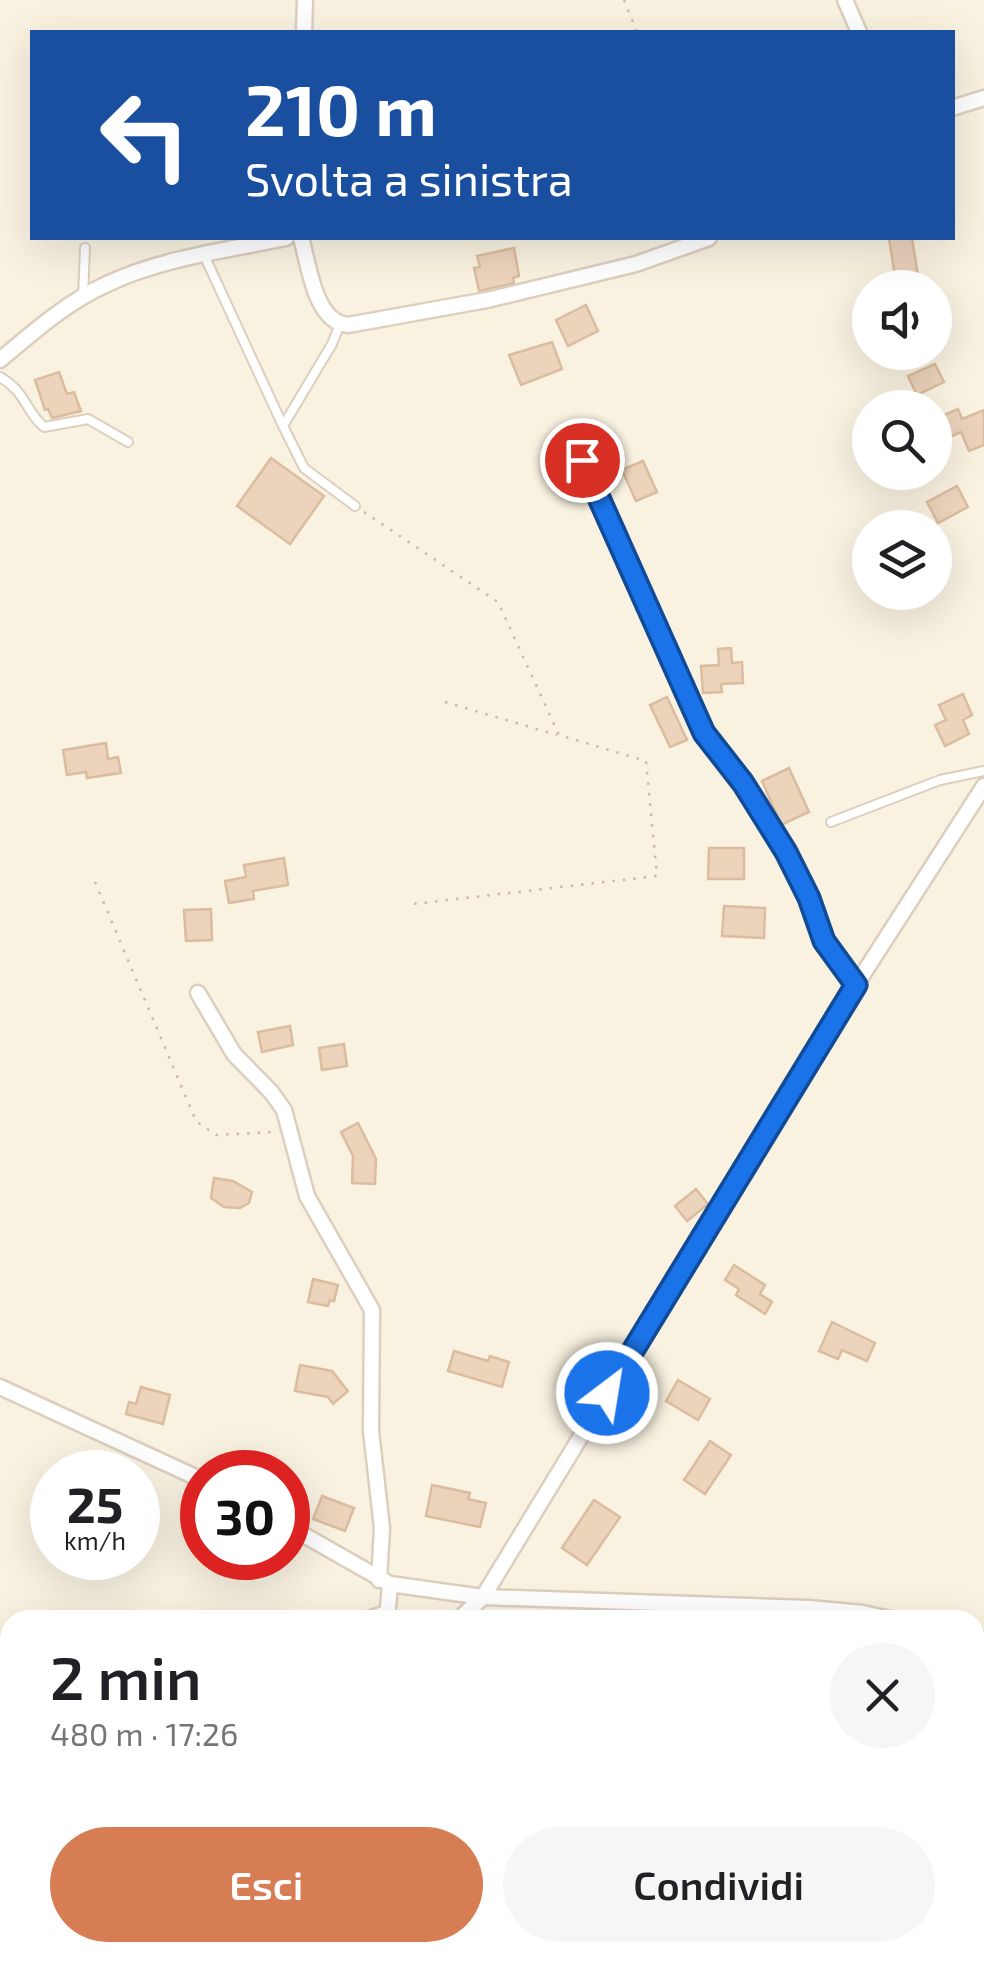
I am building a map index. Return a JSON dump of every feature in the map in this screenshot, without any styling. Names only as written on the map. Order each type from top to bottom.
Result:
[{"type":"street","points":[[304,30],[305,0]]},
{"type":"street","points":[[845,0],[858,30]]},
{"type":"street","points":[[955,107],[984,98]]},
{"type":"street","points":[[0,360],[82,297],[130,274],[276,240]]},
{"type":"street","points":[[302,240],[322,306],[340,324],[364,324],[504,296],[636,264],[703,240]]},
{"type":"street","points":[[582,460],[704,733],[743,783],[786,852],[809,898],[824,941],[856,985]]},
{"type":"street","points":[[469,1610],[483,1597],[856,985],[984,786]]},
{"type":"street","points":[[198,993],[234,1054],[284,1110],[306,1196],[372,1310],[371,1431],[386,1610]]},
{"type":"street","points":[[0,1387],[180,1470]]},
{"type":"street","points":[[310,1539],[384,1582],[483,1597],[830,1610]]},
{"type":"lane","points":[[82,297],[85,248]]},
{"type":"lane","points":[[204,255],[304,468],[354,506]]},
{"type":"lane","points":[[283,426],[340,324]]},
{"type":"lane","points":[[0,377],[20,391],[44,428],[88,419],[128,442]]},
{"type":"lane","points":[[830,822],[940,780],[984,770]]},
{"type":"path","points":[[624,0],[636,30]]},
{"type":"path","points":[[354,506],[498,602],[559,735]]},
{"type":"path","points":[[413,904],[657,876],[646,762],[445,702]]},
{"type":"path","points":[[96,882],[196,1121],[216,1135],[291,1131]]},
{"type":"building","points":[[889,240],[912,240],[917,270],[894,270]]},
{"type":"building","points":[[514,248],[519,276],[513,278],[514,283],[479,291],[474,268],[480,267],[477,256]]},
{"type":"building","points":[[586,305],[598,331],[568,346],[556,320]]},
{"type":"building","points":[[552,342],[562,369],[521,385],[509,355]]},
{"type":"building","points":[[922,370],[938,370],[944,382],[927,390],[915,390],[908,376]]},
{"type":"building","points":[[59,372],[67,394],[74,392],[81,411],[52,418],[45,410],[35,380]]},
{"type":"building","points":[[958,409],[962,419],[984,410],[984,445],[969,451],[961,432],[952,436],[952,412]]},
{"type":"building","points":[[271,458],[324,496],[290,544],[237,506]]},
{"type":"building","points":[[643,461],[657,492],[636,501],[622,470]]},
{"type":"building","points":[[957,486],[968,507],[952,516],[952,510],[931,510],[927,502]]},
{"type":"building","points":[[731,648],[732,663],[742,662],[743,683],[721,684],[722,692],[703,693],[701,666],[719,665],[718,649]]},
{"type":"building","points":[[963,694],[972,715],[963,720],[969,734],[945,746],[935,725],[946,720],[939,705]]},
{"type":"building","points":[[667,697],[687,740],[670,747],[650,705]]},
{"type":"building","points":[[106,743],[108,759],[118,757],[121,773],[87,778],[86,772],[67,775],[63,750]]},
{"type":"building","points":[[789,768],[809,812],[781,825],[762,781]]},
{"type":"building","points":[[709,848],[744,848],[744,879],[708,879]]},
{"type":"building","points":[[284,858],[288,885],[253,891],[254,899],[229,903],[225,881],[246,877],[244,865]]},
{"type":"building","points":[[724,906],[765,908],[764,938],[722,936]]},
{"type":"building","points":[[211,909],[212,940],[186,941],[184,910]]},
{"type":"building","points":[[290,1026],[293,1045],[262,1052],[258,1032]]},
{"type":"building","points":[[344,1044],[347,1066],[322,1070],[319,1048]]},
{"type":"building","points":[[358,1123],[376,1159],[375,1184],[352,1183],[353,1156],[341,1132]]},
{"type":"building","points":[[214,1178],[233,1181],[252,1192],[249,1203],[240,1208],[224,1207],[211,1198]]},
{"type":"building","points":[[696,1189],[708,1204],[687,1221],[675,1206]]},
{"type":"building","points":[[734,1265],[765,1285],[760,1294],[772,1302],[765,1314],[736,1295],[739,1289],[725,1280]]},
{"type":"building","points":[[313,1279],[338,1285],[334,1301],[330,1300],[328,1306],[308,1302]]},
{"type":"building","points":[[832,1322],[875,1343],[867,1361],[842,1350],[838,1359],[819,1351]]},
{"type":"building","points":[[454,1351],[488,1361],[490,1356],[509,1362],[502,1387],[448,1371]]},
{"type":"building","points":[[300,1365],[332,1371],[348,1391],[333,1404],[328,1397],[295,1391]]},
{"type":"building","points":[[678,1380],[710,1399],[698,1420],[666,1401]]},
{"type":"building","points":[[141,1387],[170,1395],[163,1424],[126,1414],[129,1402],[136,1404]]},
{"type":"building","points":[[710,1441],[731,1455],[705,1494],[684,1480]]},
{"type":"building","points":[[432,1485],[470,1493],[468,1499],[486,1503],[480,1527],[426,1516]]},
{"type":"building","points":[[322,1496],[354,1508],[345,1531],[313,1519]]},
{"type":"building","points":[[594,1500],[620,1517],[587,1565],[562,1548]]},
{"type":"route","points":[[582,460],[704,733],[743,783],[786,852],[809,898],[824,941],[856,985],[607,1393]]}]
